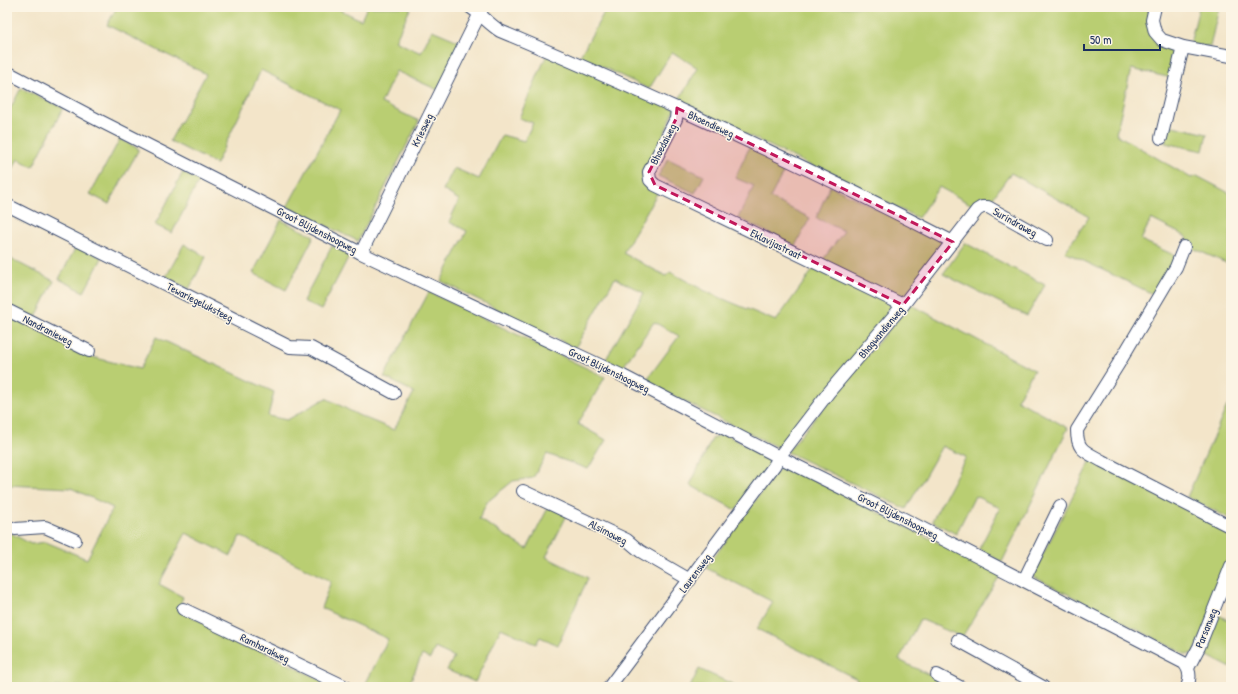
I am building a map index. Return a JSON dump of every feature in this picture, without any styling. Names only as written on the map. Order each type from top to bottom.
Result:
[{"type":"street","points":[[1155,7],[1152,20],[1156,32],[1162,40],[1183,47],[1231,56]]},
{"type":"street","name":"Bhoendieweg","points":[[478,9],[493,27],[500,31],[676,108],[881,204],[953,242]]},
{"type":"street","name":"Kriesweg","points":[[361,253],[478,9]]},
{"type":"street","points":[[1160,138],[1183,47]]},
{"type":"street","name":"Groot Blijdenshoopweg","points":[[7,72],[96,119],[361,253],[623,376],[779,457],[1024,580],[1184,663],[1188,668]]},
{"type":"street","name":"Bhoedaiweg","points":[[650,180],[649,172],[676,119],[676,108]]},
{"type":"street","name":"Eklavijastraat","points":[[650,180],[655,185],[904,305]]},
{"type":"street","name":"Tewariegeluksteeg","points":[[7,205],[290,347],[311,348],[394,393]]},
{"type":"street","name":"Bhagwandienweg","points":[[779,457],[829,392],[904,305],[977,210],[982,207]]},
{"type":"street","name":"Surindraweg","points":[[982,207],[988,207],[1047,240]]},
{"type":"street","points":[[1184,248],[1176,267],[1077,430],[1077,441],[1082,450],[1231,527]]},
{"type":"street","name":"Nandranieweg","points":[[7,310],[89,351]]},
{"type":"street","name":"Laurensweg","points":[[608,687],[690,580],[774,466],[779,457]]},
{"type":"street","name":"Alsimoweg","points":[[523,491],[627,540],[640,551],[690,580]]},
{"type":"street","points":[[1024,580],[1060,506]]},
{"type":"street","points":[[7,526],[15,529],[45,527],[75,540]]},
{"type":"street","name":"Parsanweg","points":[[1188,668],[1199,647],[1230,570]]},
{"type":"street","name":"Ramharakweg","points":[[183,609],[346,687]]},
{"type":"street","points":[[958,640],[1043,687]]},
{"type":"street","points":[[1187,687],[1190,673],[1188,668]]},
{"type":"street","points":[[937,675],[960,687]]},
{"type":"highlighted area","points":[[677,108],[953,242],[903,305],[655,185],[649,172],[676,119]]},
{"type":"green space","points":[[117,7],[334,7],[361,20],[367,7],[411,7],[395,41],[421,53],[432,30],[463,43],[438,90],[396,71],[381,103],[419,121],[358,241],[287,207],[340,110],[261,70],[216,164],[170,141],[206,74],[107,25]]},
{"type":"green space","points":[[607,7],[1152,7],[1149,20],[1171,47],[1177,52],[1172,78],[1131,69],[1116,134],[1191,178],[1197,176],[1231,194],[1231,265],[1190,247],[1187,237],[1151,219],[1141,240],[1176,256],[1155,295],[1065,252],[1089,217],[1011,173],[992,199],[984,199],[976,207],[939,187],[918,218],[678,101],[698,68],[672,52],[649,89],[580,56]]},
{"type":"green space","points":[[1199,7],[1219,7],[1210,47],[1190,44]]},
{"type":"green space","points":[[548,52],[675,109],[646,174],[659,190],[623,253],[666,276],[670,272],[709,293],[776,321],[815,267],[897,307],[781,449],[645,382],[679,336],[654,322],[621,370],[605,361],[644,293],[615,278],[575,348],[441,281],[467,231],[449,222],[459,200],[443,190],[454,168],[479,179],[502,135],[524,141],[533,123],[519,118]]},
{"type":"green space","points":[[21,88],[63,108],[33,167],[18,159],[7,181],[7,115]]},
{"type":"green space","points":[[1169,125],[1207,134],[1203,151],[1165,143]]},
{"type":"green space","points":[[120,139],[139,149],[109,204],[90,194]]},
{"type":"green space","points":[[750,146],[787,165],[770,198],[810,218],[795,246],[738,218],[754,186],[735,178]]},
{"type":"green space","points":[[668,159],[704,176],[695,193],[658,176]]},
{"type":"green space","points":[[183,172],[199,181],[172,233],[155,225]]},
{"type":"green space","points":[[830,186],[947,243],[901,301],[822,261],[844,231],[816,218]]},
{"type":"green space","points":[[281,220],[314,236],[286,290],[253,273]]},
{"type":"green space","points":[[965,243],[1045,285],[1027,316],[943,274]]},
{"type":"green space","points":[[184,244],[206,257],[189,289],[166,277]]},
{"type":"green space","points":[[77,245],[102,258],[84,292],[59,279]]},
{"type":"green space","points":[[332,246],[350,254],[321,310],[303,301]]},
{"type":"green space","points":[[7,257],[54,281],[35,319],[7,305]]},
{"type":"green space","points":[[429,292],[605,377],[578,424],[606,440],[588,469],[547,454],[533,478],[513,481],[487,502],[479,519],[527,549],[549,506],[567,515],[546,557],[588,578],[558,645],[540,637],[536,644],[501,628],[475,682],[447,670],[454,657],[435,648],[430,659],[422,655],[408,687],[364,687],[388,639],[321,608],[331,581],[240,536],[231,556],[186,533],[159,584],[183,597],[178,610],[335,687],[7,687],[7,531],[31,544],[46,542],[87,559],[113,508],[71,488],[7,485],[7,315],[88,356],[140,369],[156,337],[274,392],[268,416],[287,420],[326,398],[358,415],[394,430],[414,392],[384,377]]},
{"type":"green space","points":[[910,304],[1034,370],[1017,400],[1068,428],[1002,562],[979,549],[1000,508],[975,496],[956,534],[932,521],[966,457],[942,446],[906,509],[787,452]]},
{"type":"green space","points":[[1227,406],[1231,408],[1231,519],[1187,497]]},
{"type":"green space","points":[[723,433],[773,461],[736,510],[690,485],[712,439]]},
{"type":"green space","points":[[1092,458],[1231,527],[1231,557],[1195,652],[1187,655],[1032,576]]},
{"type":"green space","points":[[783,466],[790,467],[1001,574],[962,637],[920,619],[899,660],[954,687],[853,687],[857,679],[757,629],[773,602],[706,568],[777,471]]},
{"type":"green space","points":[[1218,615],[1231,621],[1231,668],[1204,654]]},
{"type":"green space","points":[[699,669],[739,687],[690,687]]}]
